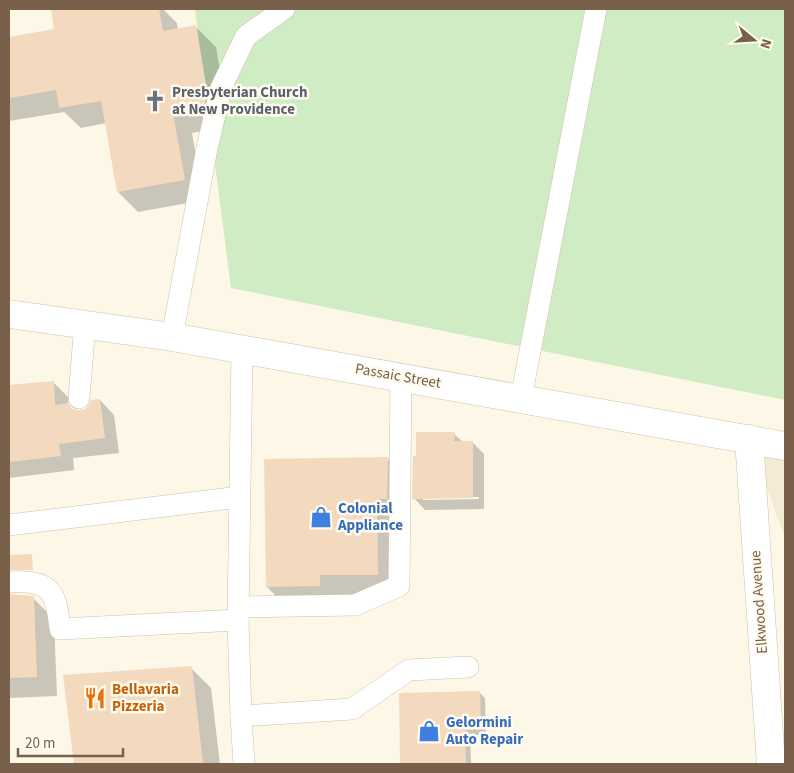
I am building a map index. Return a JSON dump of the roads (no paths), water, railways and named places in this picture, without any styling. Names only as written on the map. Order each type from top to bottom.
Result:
[{"type":"main road","name":"Passaic Street","points":[[9,314],[85,323],[172,337],[785,446]]},
{"type":"main road","name":"Elkwood Avenue","points":[[749,439],[771,764]]},
{"type":"lane","points":[[172,337],[207,148],[221,88],[246,36],[284,9]]},
{"type":"lane","points":[[520,398],[596,9]]},
{"type":"lane","points":[[79,398],[85,323]]},
{"type":"lane","points":[[242,349],[240,390],[239,613],[244,764]]},
{"type":"lane","points":[[9,582],[33,583],[44,586],[52,593],[57,604],[60,629],[355,605],[400,586],[401,377]]},
{"type":"lane","points":[[9,525],[240,497]]},
{"type":"lane","points":[[241,716],[352,709],[409,670],[468,667]]},
{"type":"place","name":"Presbyterian Church at New Providence","points":[[155,101]]},
{"type":"place","name":"Colonial Appliance","points":[[321,517]]},
{"type":"place","name":"Bellavaria Pizzeria","points":[[95,698]]},
{"type":"place","name":"Gelormini Auto Repair","points":[[429,731]]}]
